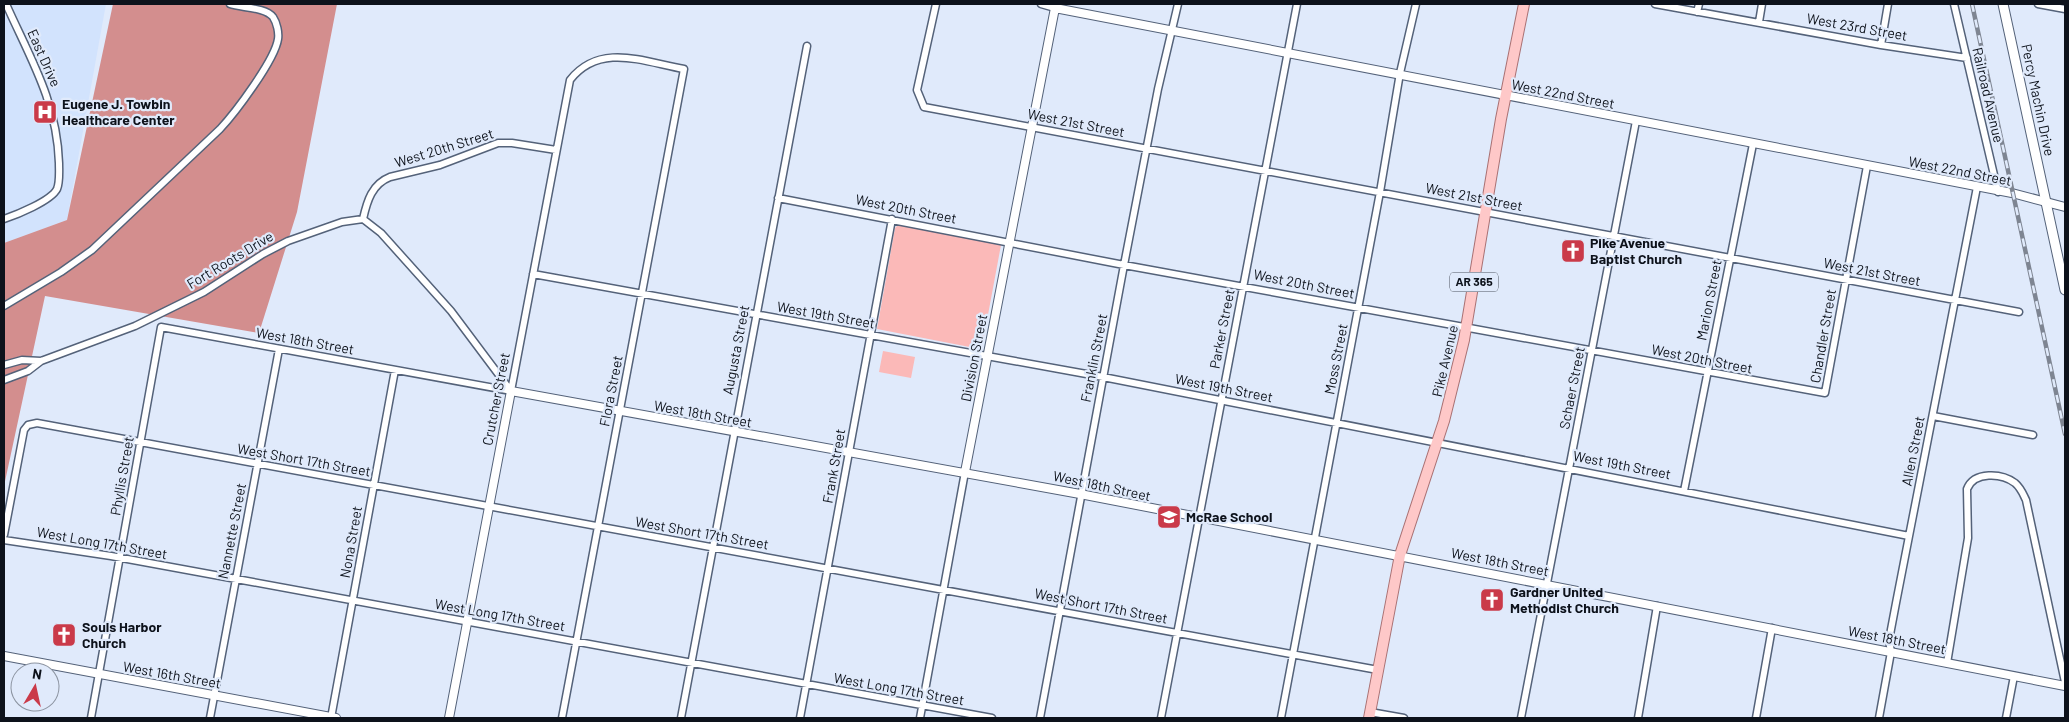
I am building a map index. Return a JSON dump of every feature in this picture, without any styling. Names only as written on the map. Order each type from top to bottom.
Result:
[{"type":"main road","name":"Pike Avenue","points":[[1370,715],[1400,555],[1456,380],[1524,4]]},
{"type":"main road","name":"Percy Machin Drive","points":[[2003,4],[2065,290]]},
{"type":"street","name":"East Drive","points":[[4,219],[45,199],[56,191],[58,184],[57,144],[45,87],[6,4]]},
{"type":"street","points":[[4,306],[61,272],[92,250],[236,110],[271,55],[278,36],[276,22],[270,14],[230,4]]},
{"type":"street","name":"West 21st Street","points":[[936,4],[917,90],[924,107],[2019,312]]},
{"type":"street","points":[[1041,4],[1056,6]]},
{"type":"street","name":"Franklin Street","points":[[1040,718],[1080,494],[1124,265],[1178,4]]},
{"type":"street","name":"Parker Street","points":[[1161,718],[1297,4]]},
{"type":"street","name":"Moss Street","points":[[1281,718],[1380,192],[1400,73],[1416,4]]},
{"type":"street","name":"West 23rd Street","points":[[1655,4],[1881,45],[1967,58]]},
{"type":"street","points":[[1697,12],[1699,4]]},
{"type":"street","points":[[1759,22],[1762,4]]},
{"type":"street","points":[[1881,45],[1888,4]]},
{"type":"street","name":"Railroad Avenue","points":[[1954,4],[1998,192]]},
{"type":"street","points":[[2038,4],[2065,9]]},
{"type":"street","name":"West 22nd Street","points":[[1056,6],[1400,73],[1506,96],[1977,187],[2065,206]]},
{"type":"street","name":"Division Street","points":[[920,718],[1009,241],[1056,6]]},
{"type":"street","name":"Augusta Street","points":[[681,718],[807,46]]},
{"type":"street","name":"Flora Street","points":[[562,718],[684,69],[615,56],[601,58],[578,70],[569,84]]},
{"type":"street","name":"Crutcher Street","points":[[449,718],[569,84]]},
{"type":"street","name":"Schaer Street","points":[[1521,718],[1545,584],[1636,121]]},
{"type":"street","name":"West 20th Street","points":[[363,219],[374,189],[382,180],[390,177],[440,165],[498,143],[512,143],[556,150]]},
{"type":"street","name":"Marion Street","points":[[1684,491],[1753,144]]},
{"type":"street","name":"Chandler Street","points":[[1825,393],[1867,166]]},
{"type":"street","name":"Allen Street","points":[[1879,718],[1892,652],[1889,640],[1977,187]]},
{"type":"street","name":"West 20th Street","points":[[778,198],[1009,241],[1124,265],[1243,285],[1708,373],[1825,393]]},
{"type":"street","points":[[363,219],[381,233],[446,306],[511,392]]},
{"type":"street","name":"Fort Roots Drive","points":[[4,380],[28,371],[41,361],[157,316],[204,292],[263,254],[288,241],[342,222],[363,219]]},
{"type":"street","name":"Frank Street","points":[[800,718],[892,219]]},
{"type":"street","name":"West 19th Street","points":[[533,274],[1103,377],[1438,441],[1910,536]]},
{"type":"street","name":"West 18th Street","points":[[161,327],[849,454],[965,472],[1400,555],[2065,686]]},
{"type":"street","name":"Phyllis Street","points":[[91,718],[161,327]]},
{"type":"street","name":"Nannette Street","points":[[210,718],[279,349]]},
{"type":"street","name":"Fort Roots Drive","points":[[4,365],[22,360],[41,361]]},
{"type":"street","name":"Nona Street","points":[[333,718],[352,601],[395,370]]},
{"type":"street","points":[[1933,416],[2032,435]]},
{"type":"street","name":"West Short 17th Street","points":[[4,534],[24,430],[28,425],[37,423],[1378,670]]},
{"type":"street","points":[[1947,663],[1968,538],[1966,489],[1970,482],[1976,478],[1998,476],[2016,484],[2026,500],[2065,682]]},
{"type":"street","name":"West Long 17th Street","points":[[4,540],[120,558],[992,718]]},
{"type":"street","points":[[1638,718],[1656,606]]},
{"type":"street","points":[[1756,718],[1772,628]]},
{"type":"street","name":"West 16th Street","points":[[4,656],[333,718]]},
{"type":"street","points":[[2006,718],[2014,676]]},
{"type":"street","points":[[1370,715],[1404,718]]},
{"type":"shaded area","name":"Eugene J. Towbin Healthcare Center","points":[[4,4],[106,4],[67,220],[4,243]]},
{"type":"shaded area","points":[[113,4],[337,4],[297,212],[259,333],[45,296],[4,486],[4,243],[67,220]]},
{"type":"shaded area","points":[[898,225],[1001,245],[982,347],[980,349],[877,329],[895,228]]},
{"type":"shaded area","points":[[883,351],[915,357],[911,378],[879,372]]},
{"type":"railway","points":[[1972,4],[2065,434]]},
{"type":"place","name":"Eugene J. Towbin Healthcare Center","points":[[45,112]]},
{"type":"place","name":"Pike Avenue Baptist Church","points":[[1573,251]]},
{"type":"place","name":"McRae School","points":[[1169,517]]},
{"type":"place","name":"Gardner United Methodist Church","points":[[1492,600]]},
{"type":"place","name":"Souls Harbor Church","points":[[64,635]]}]
